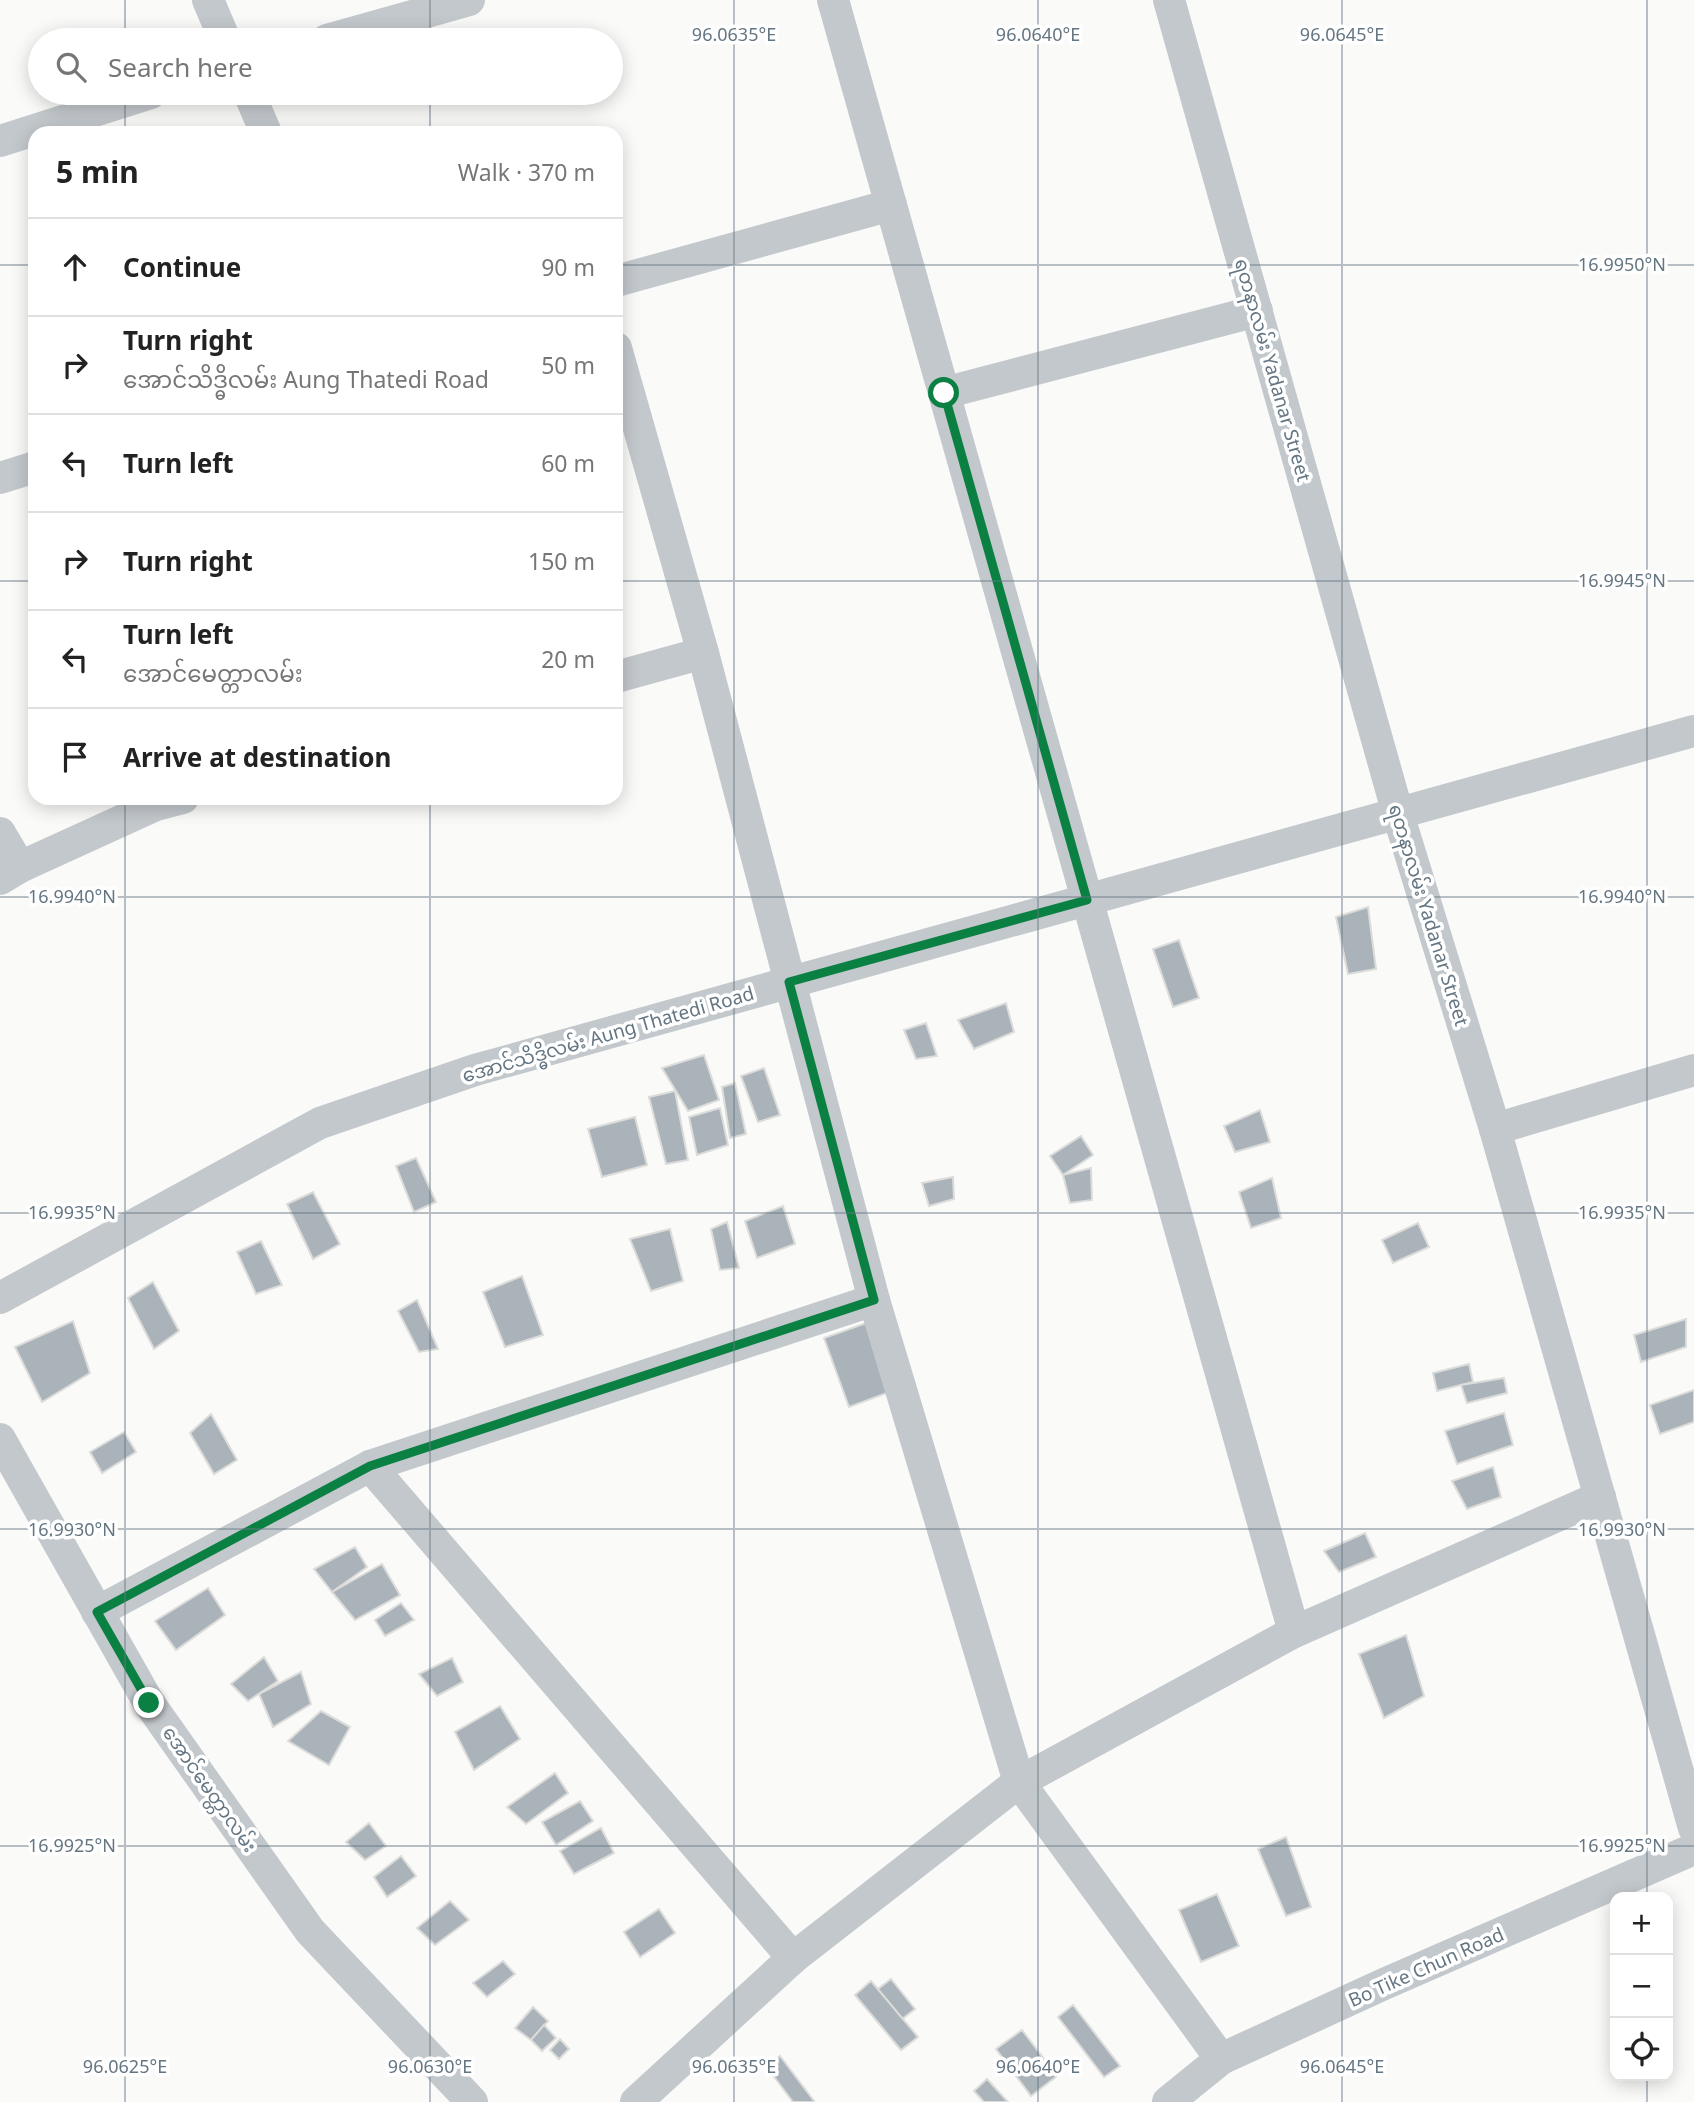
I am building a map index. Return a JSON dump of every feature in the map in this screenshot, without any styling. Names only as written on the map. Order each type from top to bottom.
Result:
[{"type":"street","points":[[208,0],[220,28]]},
{"type":"street","points":[[370,28],[469,0]]},
{"type":"street","points":[[833,0],[1294,1632]]},
{"type":"street","name":"ရတနာလမ်း Yadanar Street","points":[[1169,0],[1398,814],[1495,1129],[1694,1828]]},
{"type":"street","points":[[47,126],[113,105]]},
{"type":"street","points":[[254,105],[263,126]]},
{"type":"street","points":[[0,141],[28,132]]},
{"type":"street","points":[[623,279],[891,205]]},
{"type":"street","points":[[944,393],[1256,311]]},
{"type":"street","points":[[623,372],[704,653],[874,1300],[1019,1782],[1221,2059]]},
{"type":"street","points":[[0,478],[28,469]]},
{"type":"street","points":[[623,675],[704,653]]},
{"type":"street","name":"အောင်သိဒ္ဓိလမ်း Aung Thatedi Road","points":[[0,1298],[320,1124],[475,1070],[1694,731]]},
{"type":"street","points":[[0,833],[10,873],[156,805]]},
{"type":"street","points":[[1495,1129],[1694,1070]]},
{"type":"street","points":[[97,1612],[370,1466],[874,1300]]},
{"type":"street","name":"အောင်မေတ္တာလမ်း","points":[[0,1439],[149,1703],[310,1931],[471,2102]]},
{"type":"street","points":[[370,1466],[793,1958]]},
{"type":"street","points":[[636,2102],[793,1958],[1019,1782],[1294,1632],[1600,1497]]},
{"type":"street","name":"Bo Tike Chun Road","points":[[1168,2102],[1221,2059],[1384,1984],[1694,1849]]},
{"type":"building","points":[[1368,907],[1376,969],[1348,974],[1336,917]]},
{"type":"building","points":[[1179,940],[1199,998],[1173,1007],[1153,949]]},
{"type":"building","points":[[1006,1003],[1014,1032],[974,1049],[958,1020]]},
{"type":"building","points":[[926,1023],[937,1056],[916,1059],[904,1030]]},
{"type":"building","points":[[704,1055],[719,1100],[688,1111],[662,1068]]},
{"type":"building","points":[[764,1068],[780,1115],[758,1122],[741,1076]]},
{"type":"building","points":[[735,1083],[746,1134],[730,1138],[722,1087]]},
{"type":"building","points":[[675,1091],[688,1160],[666,1164],[649,1097]]},
{"type":"building","points":[[720,1108],[728,1145],[697,1155],[689,1117]]},
{"type":"building","points":[[1260,1110],[1270,1142],[1235,1152],[1224,1126]]},
{"type":"building","points":[[635,1117],[647,1165],[602,1177],[588,1129]]},
{"type":"building","points":[[1081,1136],[1093,1155],[1063,1175],[1050,1156]]},
{"type":"building","points":[[416,1158],[436,1202],[414,1212],[396,1166]]},
{"type":"building","points":[[1091,1168],[1092,1200],[1070,1203],[1063,1175]]},
{"type":"building","points":[[953,1177],[954,1199],[929,1206],[922,1183]]},
{"type":"building","points":[[1272,1178],[1281,1218],[1251,1228],[1239,1192]]},
{"type":"building","points":[[313,1192],[340,1244],[313,1259],[287,1204]]},
{"type":"building","points":[[783,1206],[795,1244],[757,1258],[745,1221]]},
{"type":"building","points":[[727,1222],[739,1268],[720,1270],[711,1229]]},
{"type":"building","points":[[1418,1223],[1429,1247],[1393,1263],[1382,1240]]},
{"type":"building","points":[[670,1229],[683,1281],[651,1291],[630,1239]]},
{"type":"building","points":[[261,1241],[282,1285],[256,1294],[237,1252]]},
{"type":"building","points":[[522,1276],[543,1335],[505,1347],[483,1292]]},
{"type":"building","points":[[153,1282],[179,1331],[154,1349],[128,1298]]},
{"type":"building","points":[[417,1300],[438,1349],[419,1352],[398,1311]]},
{"type":"building","points":[[1686,1319],[1686,1347],[1641,1362],[1634,1335]]},
{"type":"building","points":[[73,1321],[90,1373],[42,1402],[15,1347]]},
{"type":"building","points":[[869,1322],[895,1390],[849,1407],[824,1338]]},
{"type":"building","points":[[1469,1364],[1473,1382],[1437,1391],[1433,1373]]},
{"type":"building","points":[[1504,1378],[1507,1393],[1467,1403],[1461,1385]]},
{"type":"building","points":[[1694,1390],[1694,1422],[1660,1434],[1650,1405]]},
{"type":"building","points":[[1504,1413],[1513,1445],[1457,1464],[1445,1431]]},
{"type":"building","points":[[211,1414],[237,1460],[214,1474],[190,1433]]},
{"type":"building","points":[[124,1432],[136,1452],[102,1473],[90,1452]]},
{"type":"building","points":[[1493,1467],[1501,1497],[1467,1509],[1452,1481]]},
{"type":"building","points":[[1365,1533],[1376,1557],[1339,1572],[1324,1551]]},
{"type":"building","points":[[355,1547],[367,1567],[332,1592],[314,1569]]},
{"type":"building","points":[[382,1564],[400,1595],[355,1620],[332,1592]]},
{"type":"building","points":[[208,1588],[225,1615],[176,1650],[155,1621]]},
{"type":"building","points":[[401,1603],[414,1620],[385,1636],[375,1620]]},
{"type":"building","points":[[1406,1635],[1424,1696],[1384,1718],[1359,1654]]},
{"type":"building","points":[[264,1657],[278,1681],[248,1701],[231,1684]]},
{"type":"building","points":[[452,1658],[463,1682],[437,1696],[419,1674]]},
{"type":"building","points":[[301,1672],[311,1704],[273,1727],[259,1694]]},
{"type":"building","points":[[500,1706],[520,1739],[474,1770],[455,1732]]},
{"type":"building","points":[[321,1711],[350,1727],[329,1765],[288,1741]]},
{"type":"building","points":[[555,1773],[568,1793],[526,1824],[507,1807]]},
{"type":"building","points":[[580,1801],[593,1821],[556,1845],[542,1822]]},
{"type":"building","points":[[369,1823],[386,1846],[365,1860],[346,1842]]},
{"type":"building","points":[[601,1828],[614,1853],[574,1874],[560,1851]]},
{"type":"building","points":[[1286,1837],[1311,1907],[1286,1916],[1258,1849]]},
{"type":"building","points":[[401,1856],[416,1876],[387,1897],[374,1877]]},
{"type":"building","points":[[1217,1894],[1239,1946],[1201,1962],[1179,1910]]},
{"type":"building","points":[[450,1901],[469,1920],[435,1945],[417,1928]]},
{"type":"building","points":[[659,1909],[675,1933],[640,1957],[624,1932]]},
{"type":"building","points":[[503,1961],[515,1974],[487,1997],[473,1983]]},
{"type":"building","points":[[891,1979],[915,2009],[902,2019],[878,1989]]},
{"type":"building","points":[[871,1981],[918,2037],[901,2050],[855,1995]]},
{"type":"building","points":[[1073,2005],[1120,2066],[1104,2077],[1058,2017]]},
{"type":"building","points":[[533,2007],[548,2021],[531,2040],[515,2028]]},
{"type":"building","points":[[544,2025],[556,2038],[542,2051],[531,2040]]},
{"type":"building","points":[[1022,2030],[1057,2076],[1031,2096],[996,2049]]},
{"type":"building","points":[[560,2039],[569,2049],[559,2059],[550,2050]]},
{"type":"building","points":[[780,2056],[813,2102],[793,2102],[766,2066]]},
{"type":"building","points":[[987,2079],[1008,2102],[984,2102],[974,2091]]},
{"type":"route","points":[[149,1703],[97,1612],[370,1466],[874,1300],[789,982],[1087,900],[944,393]]}]
